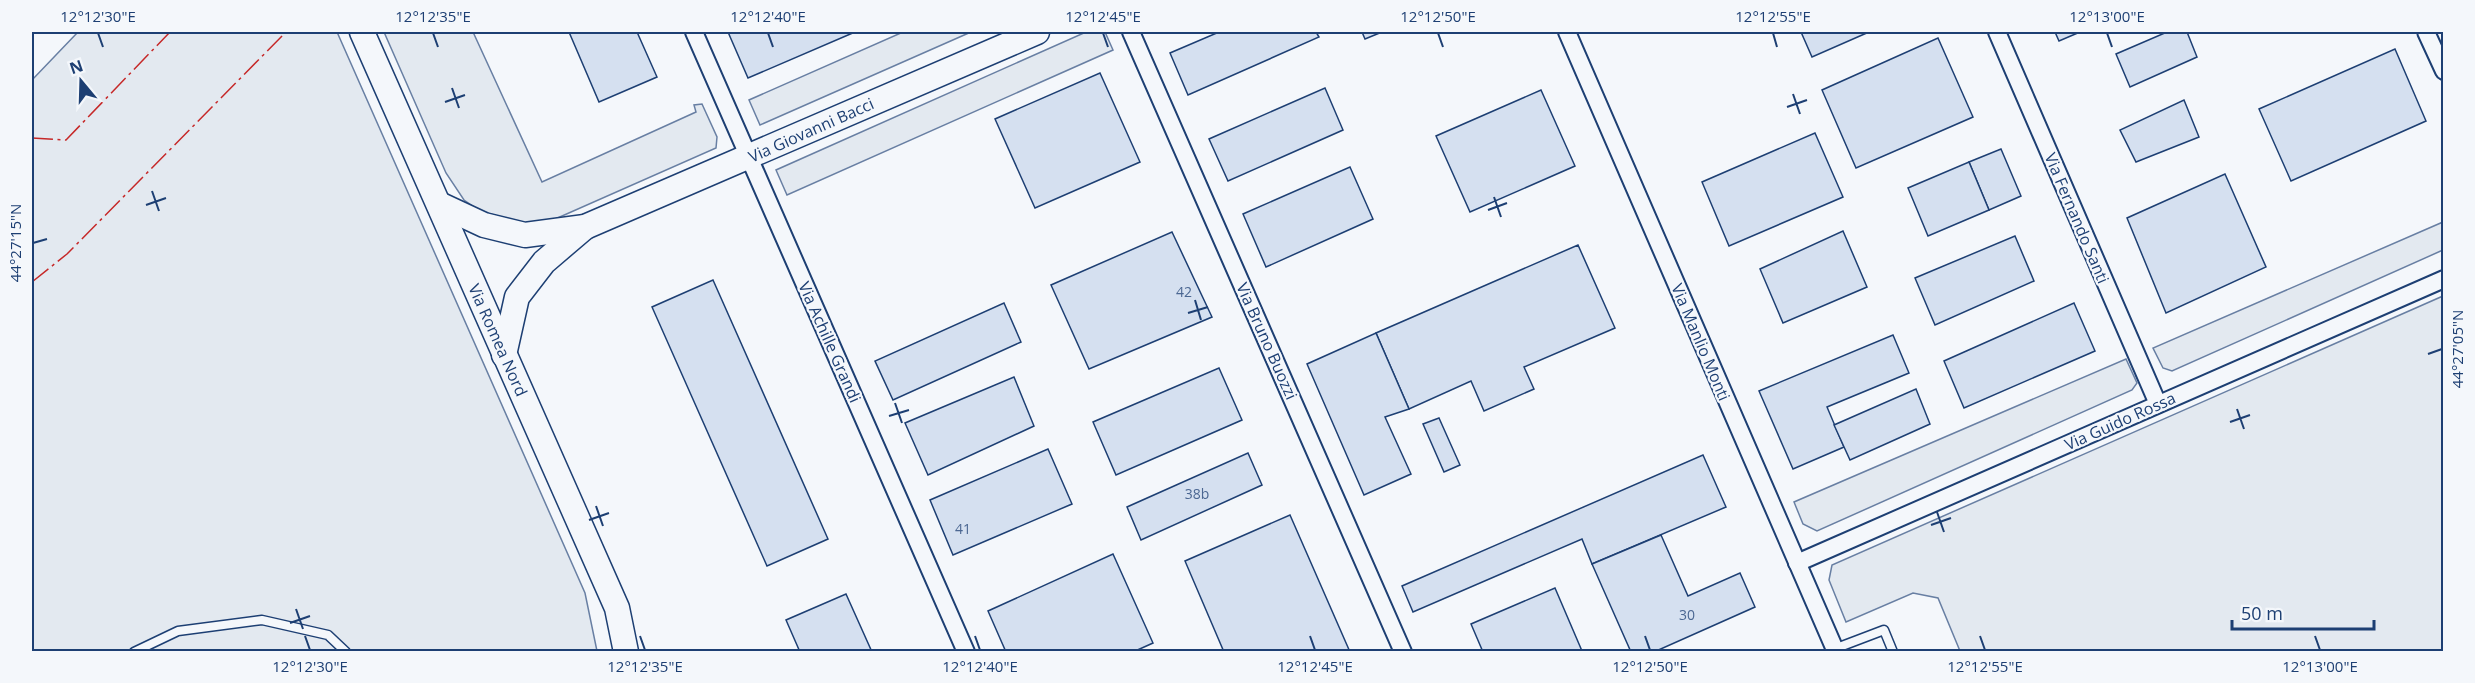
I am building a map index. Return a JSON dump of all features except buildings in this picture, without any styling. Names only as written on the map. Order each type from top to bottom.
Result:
[{"type":"main road","name":"Via Romea Nord","points":[[362,32],[617,608],[626,651]]},
{"type":"main road","name":"Via Giovanni Bacci","points":[[439,204],[484,225],[525,235],[585,227],[1037,32]]},
{"type":"main road","name":"Via Giovanni Bacci","points":[[504,355],[517,297],[544,262],[585,227]]},
{"type":"street","name":"Via Achille Grandi","points":[[694,32],[966,651]]},
{"type":"street","name":"Via Bruno Buozzi","points":[[1131,32],[1403,651]]},
{"type":"street","name":"Via Manlio Monti","points":[[1567,32],[1835,650]]},
{"type":"street","name":"Via Fernando Santi","points":[[1996,32],[2158,404]]},
{"type":"street","points":[[2426,32],[2444,71]]},
{"type":"street","name":"Via Guido Rossa","points":[[1797,563],[2444,279]]},
{"type":"lane","points":[[134,651],[178,631],[262,620],[328,634],[346,651]]},
{"type":"lane","points":[[1835,650],[1884,630],[1893,651]]},
{"type":"shaded area","points":[[78,32],[337,32],[585,593],[597,651],[32,651],[32,80]]},
{"type":"shaded area","points":[[384,32],[473,32],[542,182],[696,112],[694,105],[702,104],[717,137],[716,148],[553,220],[529,225],[480,211],[464,200],[446,173]]},
{"type":"shaded area","points":[[903,32],[971,32],[760,125],[749,100]]},
{"type":"shaded area","points":[[1086,32],[1105,32],[1113,50],[787,195],[776,170]]},
{"type":"shaded area","points":[[2443,222],[2443,250],[2172,371],[2163,368],[2153,348]]},
{"type":"shaded area","points":[[2443,296],[2443,651],[1960,651],[1938,598],[1913,593],[1846,622],[1829,580],[1832,565]]},
{"type":"shaded area","points":[[2126,359],[2137,383],[2132,390],[1817,531],[1803,524],[1794,502]]},
{"type":"power","points":[[32,138],[66,140],[170,32]]},
{"type":"power","points":[[32,282],[67,254],[286,32]]}]
